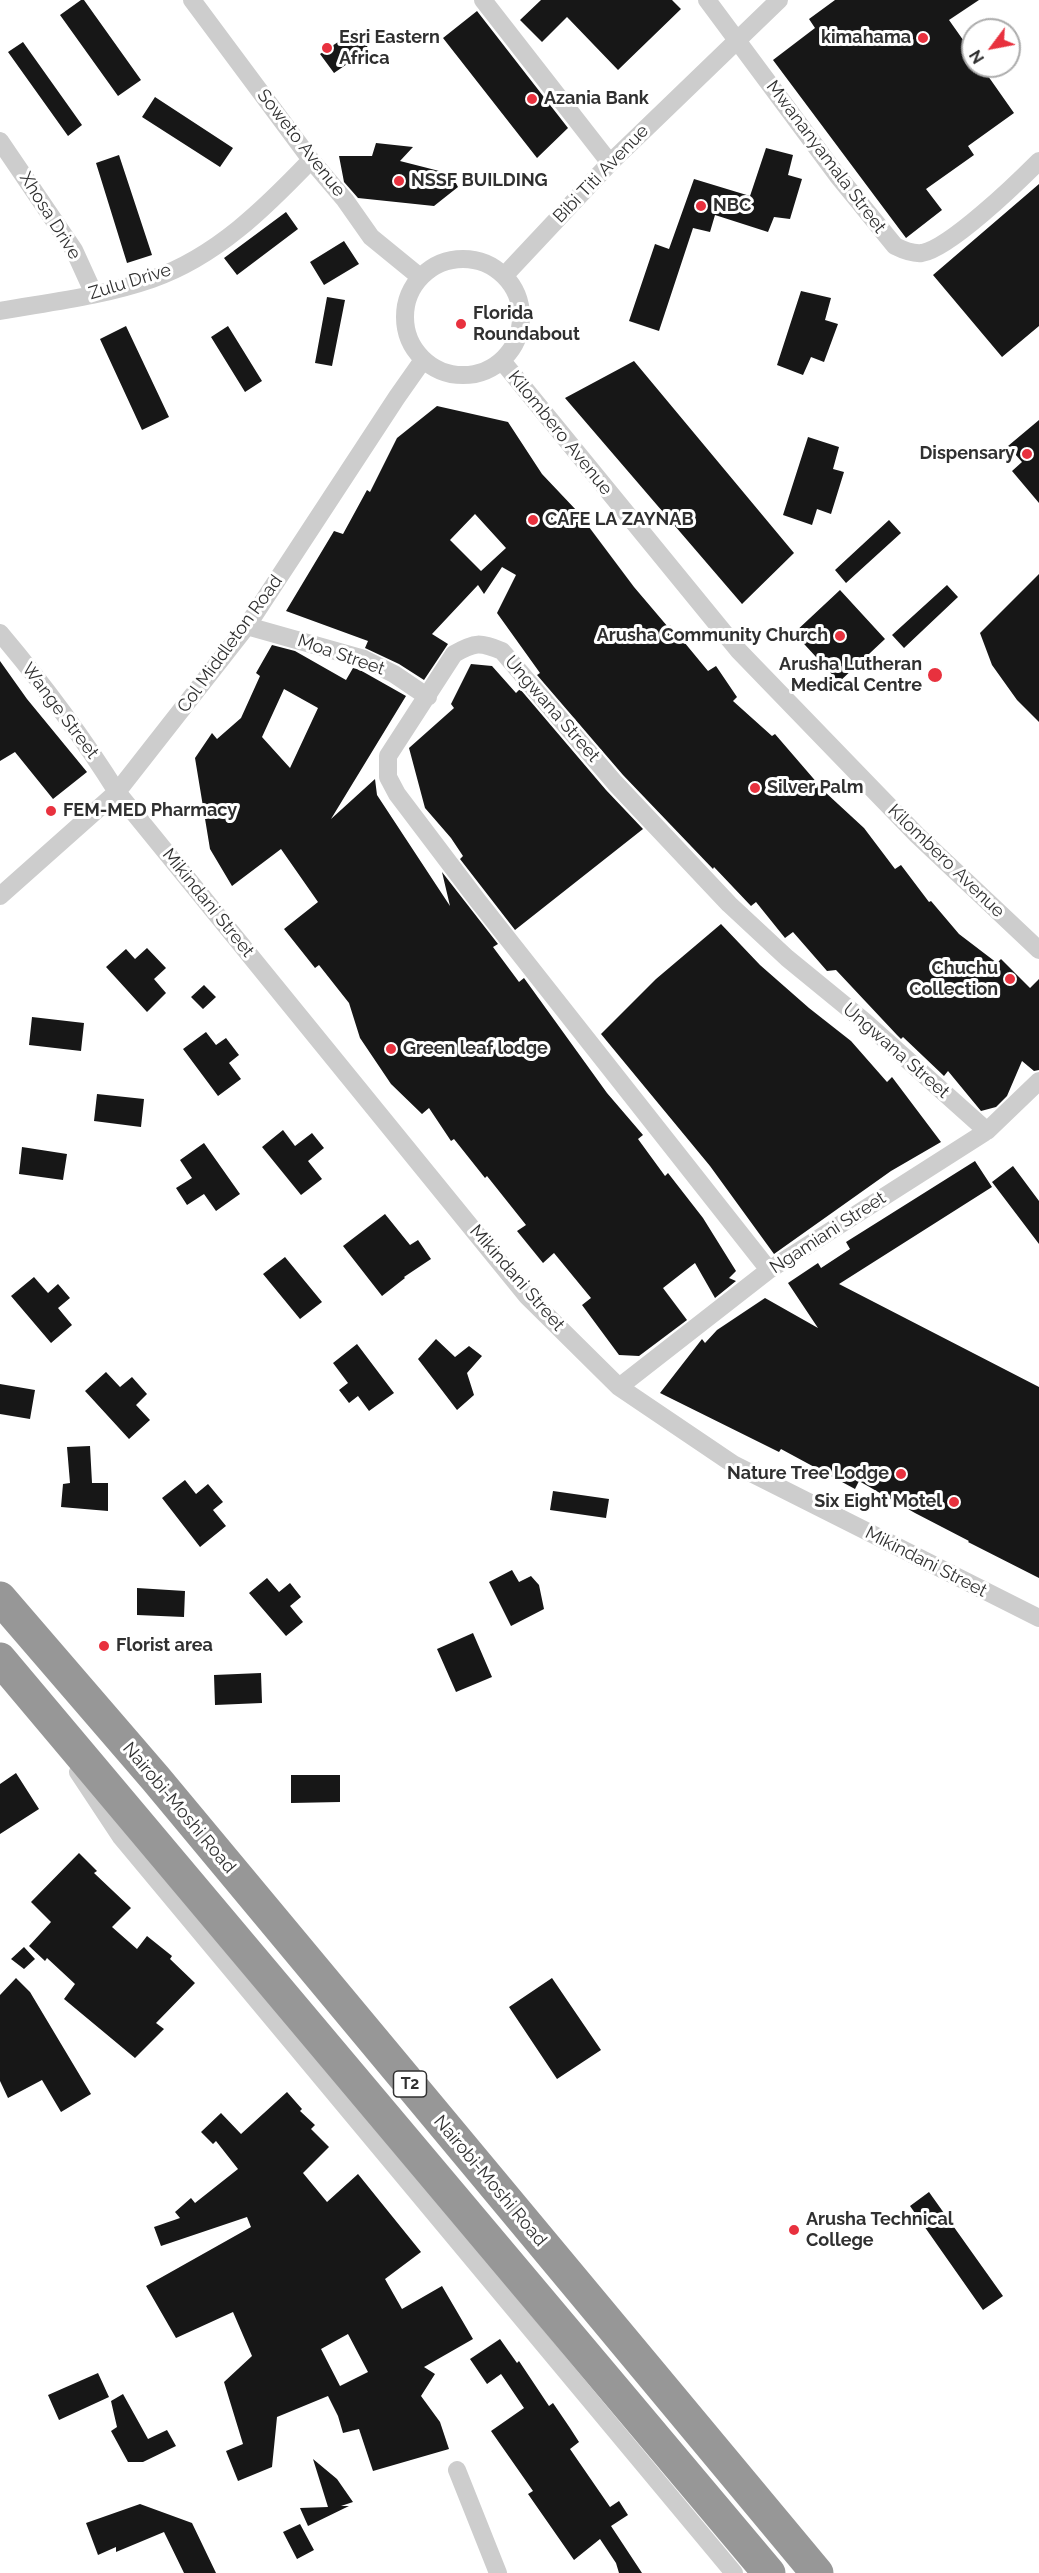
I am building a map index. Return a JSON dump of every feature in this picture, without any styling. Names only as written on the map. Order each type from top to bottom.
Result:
[{"type":"highway","name":"Nairobi-Moshi Road","points":[[0,1598],[156,1779],[817,2573]]},
{"type":"highway","name":"T2","points":[[0,1659],[769,2573]]},
{"type":"street","name":"Soweto Avenue","points":[[192,0],[371,237],[420,277]]},
{"type":"street","points":[[483,0],[610,163]]},
{"type":"street","name":"Mwananyamala Street","points":[[706,0],[837,175],[895,246],[905,251],[922,253],[961,231],[1039,161]]},
{"type":"street","name":"Bibi Titi Avenue","points":[[504,276],[610,163],[779,0]]},
{"type":"street","name":"Xhosa Drive","points":[[0,141],[74,250],[94,294]]},
{"type":"street","name":"Zulu Drive","points":[[0,311],[94,294],[152,279],[186,264],[225,240],[274,198],[312,160]]},
{"type":"street","points":[[461,259],[491,266],[504,276],[515,291],[520,309],[520,328],[514,346],[502,361],[487,370],[471,375],[454,375],[438,370],[423,360],[410,342],[404,319],[408,297],[420,277],[432,267],[446,261],[461,259]]},
{"type":"street","name":"Col Middleton Road","points":[[0,896],[117,792],[248,626],[423,360]]},
{"type":"street","name":"Kilombero Avenue","points":[[502,361],[739,651],[917,835],[1039,950]]},
{"type":"street","name":"Moa Street","points":[[248,626],[364,659],[394,674],[428,697]]},
{"type":"street","name":"Wange Street","points":[[0,633],[76,728],[117,792]]},
{"type":"street","name":"Ungwana Street","points":[[769,1270],[478,901],[397,794],[388,777],[387,756],[428,697],[454,654],[471,644],[486,645],[502,651],[615,783],[729,904],[987,1131]]},
{"type":"street","name":"Mikindani Street","points":[[117,792],[527,1296],[619,1387],[733,1464],[1039,1618]]},
{"type":"street","name":"Ngamiani Street","points":[[619,1387],[769,1270],[987,1131],[1039,1081]]},
{"type":"street","points":[[34,1700],[106,1817],[121,1837],[734,2573]]},
{"type":"street","points":[[458,2470],[498,2573]]},
{"type":"building","points":[[84,0],[141,80],[118,96],[60,15]]},
{"type":"building","points":[[541,0],[672,0],[681,9],[618,70],[567,17],[542,42],[520,20]]},
{"type":"building","points":[[835,0],[979,0],[949,20],[961,37],[961,78],[989,78],[1014,113],[968,146],[974,155],[926,189],[942,210],[906,238],[773,60],[815,28],[809,19]]},
{"type":"building","points":[[477,11],[568,128],[537,158],[443,38]]},
{"type":"building","points":[[356,30],[369,49],[334,73],[320,54]]},
{"type":"building","points":[[23,42],[82,125],[68,136],[8,52]]},
{"type":"building","points":[[155,97],[233,148],[220,167],[142,117]]},
{"type":"building","name":"NSSF BUILDING","points":[[376,143],[413,147],[400,161],[451,174],[458,187],[434,206],[358,198],[344,182],[339,156],[372,156]]},
{"type":"building","points":[[766,148],[793,155],[788,175],[802,179],[790,219],[774,217],[768,232],[715,215],[710,232],[693,228],[659,331],[629,321],[655,244],[669,249],[694,179],[750,196]]},
{"type":"building","points":[[119,155],[152,255],[127,263],[96,163]]},
{"type":"building","points":[[1039,184],[1039,326],[1002,357],[933,275]]},
{"type":"building","points":[[286,212],[298,229],[237,275],[224,258]]},
{"type":"building","points":[[344,241],[359,264],[324,285],[310,262]]},
{"type":"building","points":[[801,291],[831,298],[825,320],[838,324],[824,362],[811,357],[803,375],[777,365]]},
{"type":"building","points":[[327,297],[345,300],[332,366],[315,363]]},
{"type":"building","points":[[126,326],[169,417],[142,430],[100,339]]},
{"type":"building","points":[[228,326],[262,381],[245,392],[211,337]]},
{"type":"building","points":[[634,361],[794,553],[742,604],[565,398]]},
{"type":"building","points":[[437,406],[508,422],[542,474],[577,511],[634,587],[668,627],[670,625],[708,671],[716,666],[737,697],[733,701],[772,736],[775,734],[825,792],[864,828],[895,869],[901,865],[929,902],[931,901],[959,934],[997,963],[1001,959],[1030,988],[1039,979],[1039,1070],[1034,1071],[1022,1061],[1007,1096],[996,1107],[981,1111],[948,1071],[944,1076],[903,1037],[901,1039],[836,970],[827,971],[793,932],[785,938],[756,902],[751,906],[623,775],[537,675],[540,673],[497,613],[516,575],[502,567],[484,594],[478,585],[432,634],[448,644],[424,680],[399,664],[365,648],[368,641],[286,611],[334,531],[343,534],[367,490],[370,492],[397,438]],"holes":[[[475,514],[506,548],[481,571],[450,540]]]},
{"type":"building","name":"Dispensary","points":[[1039,420],[1039,503],[1012,471],[1022,462],[1008,446]]},
{"type":"building","points":[[808,437],[839,447],[833,469],[844,472],[831,514],[817,509],[812,525],[783,515]]},
{"type":"building","points":[[889,520],[901,533],[846,583],[835,570]]},
{"type":"building","points":[[1039,574],[1039,722],[1017,700],[992,665],[980,633]]},
{"type":"building","points":[[947,585],[958,597],[904,648],[892,635]]},
{"type":"building","name":"Arusha Community Church","points":[[840,590],[885,639],[839,682],[794,633]]},
{"type":"building","points":[[272,645],[295,651],[346,680],[353,668],[360,670],[406,696],[331,819],[375,779],[377,795],[450,906],[442,872],[498,944],[493,947],[519,982],[524,978],[607,1093],[643,1135],[638,1139],[665,1176],[668,1173],[703,1218],[736,1271],[729,1278],[736,1281],[715,1298],[695,1263],[663,1288],[687,1320],[639,1356],[619,1355],[582,1305],[591,1298],[554,1253],[543,1263],[517,1231],[526,1225],[487,1176],[485,1178],[454,1139],[451,1141],[429,1108],[422,1114],[391,1084],[360,1038],[349,1003],[319,965],[315,968],[284,929],[318,902],[281,849],[232,886],[210,849],[195,758],[212,733],[217,739],[241,718],[260,676],[256,673]],"holes":[[[284,689],[318,708],[290,768],[262,737]]]},
{"type":"building","points":[[0,661],[27,699],[87,772],[53,799],[15,752],[0,761]]},
{"type":"building","points":[[471,664],[492,666],[516,693],[520,689],[606,790],[643,829],[515,930],[460,859],[463,856],[451,838],[425,808],[409,748],[454,708],[451,704]]},
{"type":"building","points":[[721,924],[760,965],[851,1041],[887,1082],[892,1077],[941,1142],[891,1171],[774,1254],[710,1166],[601,1034],[656,979]]},
{"type":"building","points":[[147,948],[166,968],[154,979],[166,993],[147,1012],[106,967],[126,949],[135,959]]},
{"type":"building","points":[[204,985],[216,997],[203,1009],[191,997]]},
{"type":"building","points":[[32,1017],[84,1023],[81,1051],[29,1045]]},
{"type":"building","points":[[206,1032],[216,1045],[226,1038],[239,1055],[229,1063],[241,1079],[218,1096],[183,1049]]},
{"type":"building","points":[[97,1094],[144,1099],[141,1127],[94,1121]]},
{"type":"building","points":[[283,1130],[295,1146],[312,1133],[324,1148],[308,1161],[322,1179],[301,1195],[262,1147]]},
{"type":"building","points":[[204,1143],[240,1194],[216,1211],[204,1194],[187,1205],[176,1188],[192,1178],[180,1160]]},
{"type":"building","points":[[22,1147],[67,1154],[63,1180],[19,1174]]},
{"type":"building","points":[[975,1161],[992,1187],[839,1284],[1039,1387],[1039,1578],[968,1542],[859,1481],[855,1489],[781,1449],[779,1452],[660,1393],[702,1339],[705,1343],[717,1330],[765,1298],[818,1328],[788,1283],[818,1263],[821,1268],[850,1249],[846,1242]]},
{"type":"building","points":[[1013,1166],[1039,1201],[1039,1244],[992,1182]]},
{"type":"building","points":[[385,1214],[410,1245],[418,1240],[431,1259],[404,1277],[382,1296],[343,1246]]},
{"type":"building","points":[[285,1257],[322,1302],[300,1319],[263,1274]]},
{"type":"building","points":[[34,1277],[48,1293],[58,1284],[70,1298],[58,1308],[72,1325],[51,1343],[11,1296]]},
{"type":"building","points":[[436,1339],[455,1357],[469,1346],[482,1356],[467,1373],[474,1395],[457,1410],[418,1359]]},
{"type":"building","points":[[357,1344],[394,1393],[369,1411],[358,1396],[349,1403],[339,1390],[348,1383],[333,1363]]},
{"type":"building","points":[[106,1372],[120,1387],[132,1377],[147,1394],[136,1405],[150,1420],[129,1439],[85,1391]]},
{"type":"building","points":[[0,1384],[35,1390],[30,1419],[0,1414]]},
{"type":"building","points":[[90,1446],[92,1483],[108,1483],[108,1511],[61,1507],[63,1484],[70,1483],[67,1447]]},
{"type":"building","points":[[185,1480],[196,1494],[208,1484],[223,1502],[213,1510],[226,1526],[200,1547],[162,1498]]},
{"type":"building","points":[[553,1491],[609,1499],[606,1518],[550,1510]]},
{"type":"building","points":[[512,1570],[519,1582],[531,1576],[539,1585],[544,1609],[511,1626],[489,1582]]},
{"type":"building","points":[[267,1578],[279,1592],[290,1583],[301,1597],[290,1606],[303,1622],[286,1636],[249,1593]]},
{"type":"building","points":[[137,1588],[185,1591],[184,1617],[137,1615]]},
{"type":"building","points":[[473,1633],[492,1677],[456,1692],[437,1649]]},
{"type":"building","points":[[261,1673],[262,1703],[215,1705],[214,1675]]},
{"type":"building","points":[[16,1773],[39,1809],[0,1834],[0,1784]]},
{"type":"building","points":[[291,1775],[340,1775],[340,1802],[291,1803]]},
{"type":"building","points":[[79,1853],[97,1871],[94,1873],[131,1908],[112,1927],[137,1949],[147,1936],[172,1956],[170,1959],[195,1983],[156,2023],[164,2029],[135,2058],[64,1999],[75,1984],[47,1958],[45,1961],[29,1946],[51,1922],[31,1902]]},
{"type":"building","points":[[24,1947],[35,1959],[24,1969],[11,1959]]},
{"type":"building","points":[[16,1978],[30,1992],[91,2094],[61,2112],[42,2080],[8,2098],[0,2081],[0,1995]]},
{"type":"building","points":[[552,1978],[601,2050],[557,2079],[509,2007]]},
{"type":"building","points":[[287,2092],[302,2109],[300,2111],[315,2125],[311,2129],[329,2147],[303,2173],[327,2202],[358,2174],[421,2252],[385,2279],[402,2309],[442,2286],[473,2339],[424,2367],[435,2374],[421,2396],[440,2422],[449,2449],[373,2471],[359,2429],[343,2433],[328,2396],[277,2417],[272,2467],[238,2481],[226,2451],[243,2444],[224,2382],[252,2356],[233,2312],[176,2338],[146,2286],[251,2227],[247,2217],[161,2246],[154,2227],[180,2218],[175,2212],[191,2198],[195,2203],[238,2169],[216,2141],[213,2144],[201,2132],[221,2113],[241,2134]],"holes":[[[348,2334],[368,2372],[340,2386],[321,2349]]]},
{"type":"building","points":[[929,2192],[1003,2296],[983,2310],[910,2206]]},
{"type":"building","points":[[500,2339],[517,2363],[519,2361],[549,2406],[553,2403],[570,2428],[579,2442],[570,2449],[610,2507],[619,2501],[628,2515],[611,2526],[642,2573],[619,2573],[616,2563],[600,2539],[574,2560],[528,2494],[533,2491],[491,2431],[524,2408],[501,2374],[487,2384],[470,2359]]},
{"type":"building","points":[[98,2373],[109,2397],[59,2420],[48,2395]]},
{"type":"building","points":[[123,2394],[148,2439],[167,2430],[176,2446],[143,2462],[128,2462],[111,2431],[117,2427],[111,2401]]},
{"type":"building","points":[[313,2459],[337,2479],[353,2502],[341,2506],[349,2506],[308,2526],[300,2508],[328,2507]]},
{"type":"building","points":[[140,2504],[192,2523],[216,2573],[184,2573],[164,2532],[116,2552],[116,2547],[98,2555],[86,2523]]},
{"type":"building","points":[[300,2524],[314,2550],[297,2559],[283,2532]]},
{"type":"place","name":"kimahama","points":[[923,38]]},
{"type":"place","name":"Esri Eastern Africa","points":[[327,48]]},
{"type":"place","name":"Azania Bank","points":[[532,99]]},
{"type":"place","name":"NSSF BUILDING","points":[[399,181]]},
{"type":"place","name":"NBC","points":[[701,206]]},
{"type":"place","name":"Florida Roundabout","points":[[461,324]]},
{"type":"place","name":"Dispensary","points":[[1027,454]]},
{"type":"place","name":"CAFE LA ZAYNAB","points":[[533,520]]},
{"type":"place","name":"Arusha Community Church","points":[[840,636]]},
{"type":"place","name":"Arusha Lutheran Medical Centre","points":[[935,675]]},
{"type":"place","name":"Silver Palm","points":[[755,788]]},
{"type":"place","name":"FEM-MED Pharmacy","points":[[51,811]]},
{"type":"place","name":"Chuchu Collection","points":[[1010,979]]},
{"type":"place","name":"Green leaf lodge","points":[[391,1049]]},
{"type":"place","name":"Nature Tree Lodge","points":[[901,1474]]},
{"type":"place","name":"Six Eight Motel","points":[[954,1502]]},
{"type":"place","name":"Florist area","points":[[104,1646]]},
{"type":"place","name":"Arusha Technical College","points":[[794,2230]]}]
